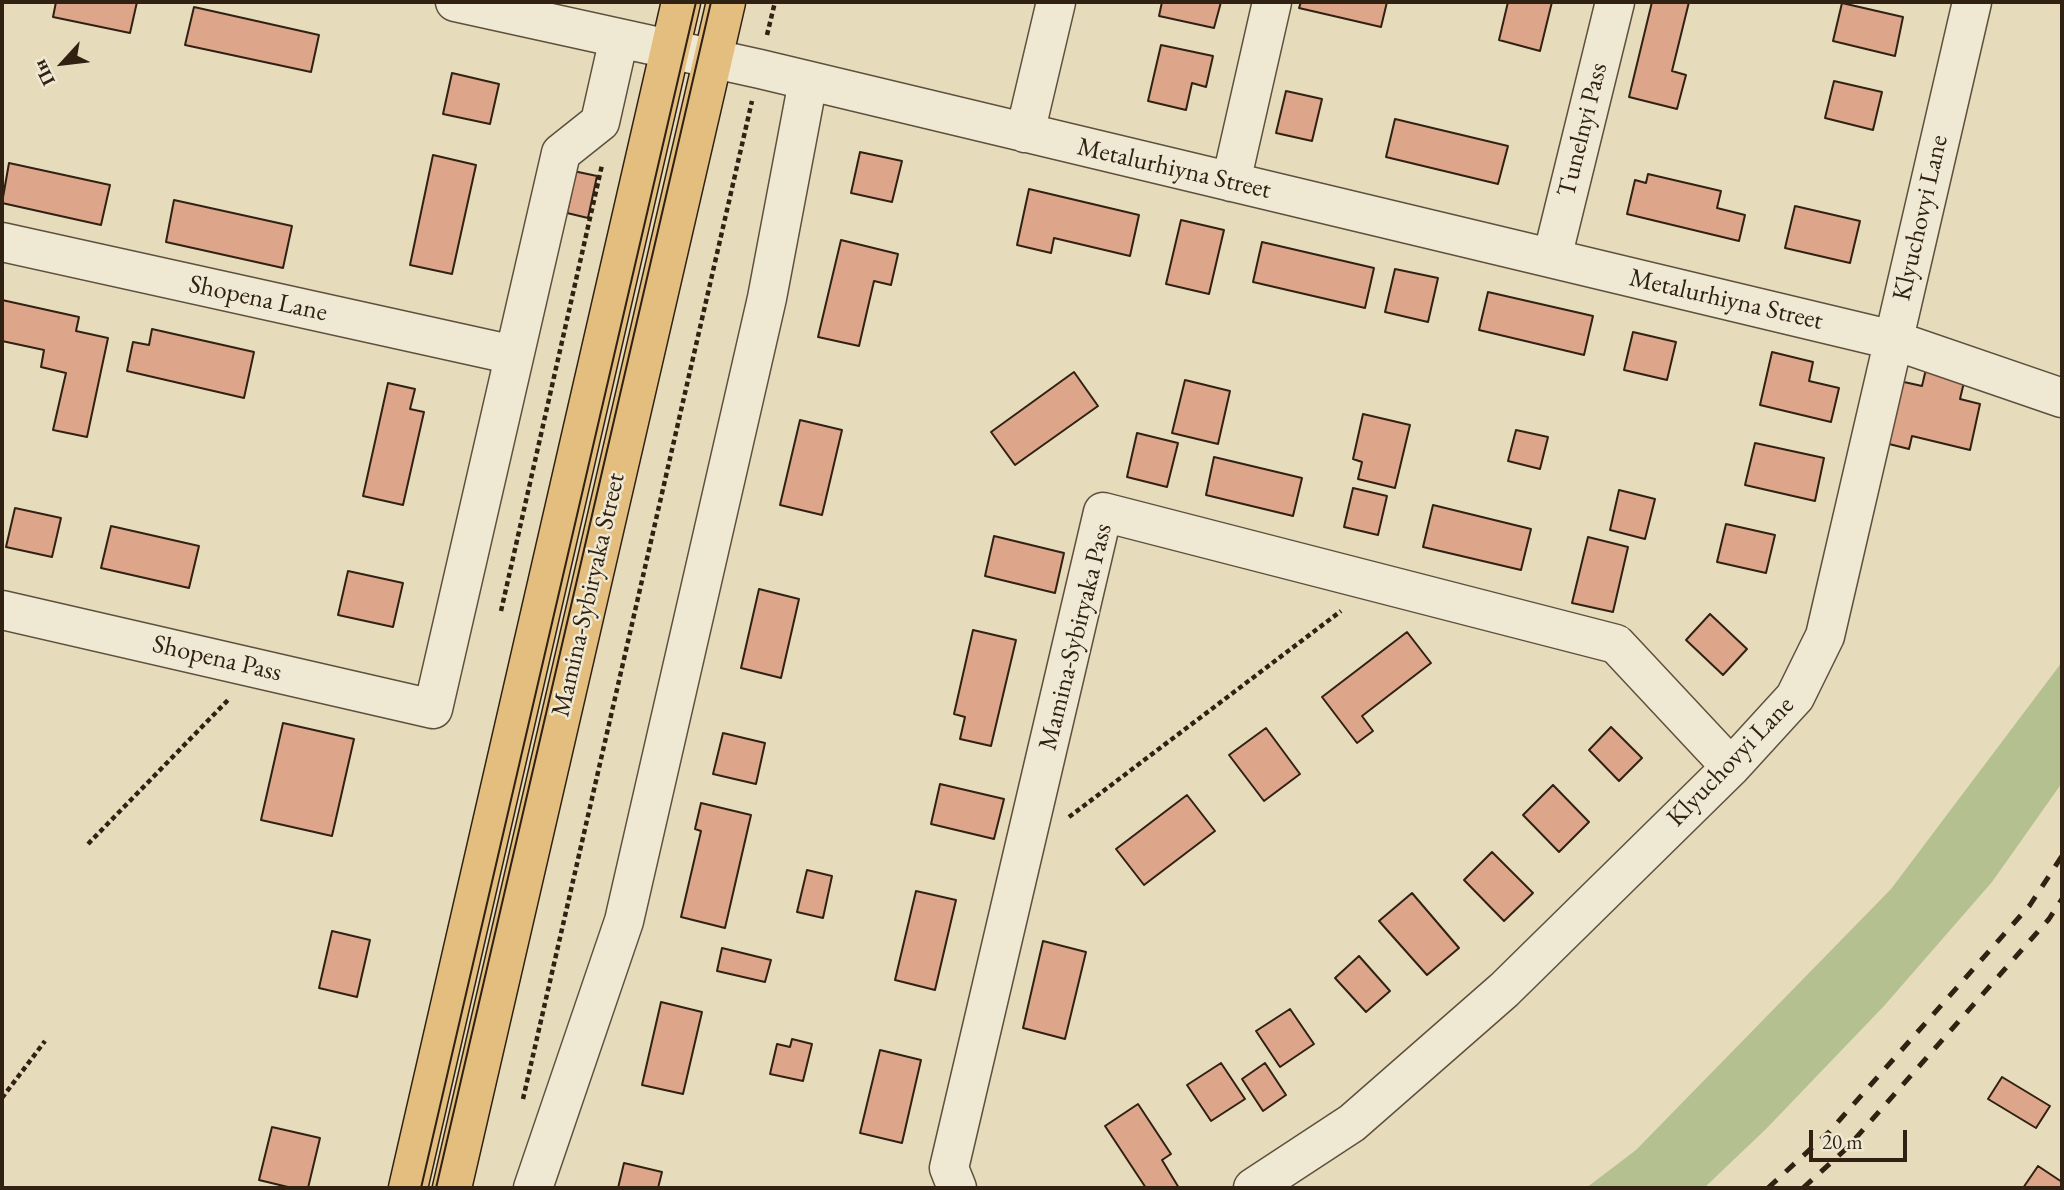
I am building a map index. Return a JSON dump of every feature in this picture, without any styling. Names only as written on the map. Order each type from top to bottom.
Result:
[{"type":"main road","name":"Mamina-Sybiryaka Street","points":[[408,1188],[681,2]]},
{"type":"main road","name":"Mamina-Sybiryaka Street","points":[[452,1188],[726,2]]},
{"type":"street","name":"Metalurhiyna Street","points":[[455,2],[808,81],[1893,340],[2062,398]]},
{"type":"street","points":[[1025,133],[1056,2]]},
{"type":"street","points":[[1231,182],[1272,2]]},
{"type":"street","name":"Tunelnyi Pass","points":[[1552,258],[1615,2]]},
{"type":"street","name":"Klyuchovyi Lane","points":[[1254,1188],[1352,1123],[1504,990],[1731,767],[1795,697],[1825,636],[1972,2]]},
{"type":"street","points":[[514,355],[561,153],[600,122],[620,38]]},
{"type":"street","points":[[533,1188],[624,921],[767,298],[808,81]]},
{"type":"street","name":"Shopena Lane","points":[[2,242],[514,355]]},
{"type":"street","name":"Shopena Pass","points":[[2,610],[433,709],[514,355]]},
{"type":"street","name":"Mamina-Sybiryaka Pass","points":[[957,1188],[949,1168],[1103,512],[1616,644],[1731,767]]},
{"type":"path","points":[[766,37],[775,2]]},
{"type":"path","points":[[521,1107],[752,100]]},
{"type":"path","points":[[1068,818],[1377,583]]},
{"type":"path","points":[[88,844],[259,669]]},
{"type":"path","points":[[2,1098],[45,1041]]},
{"type":"green space","points":[[2062,662],[2062,783],[1992,882],[1884,1006],[1766,1129],[1704,1188],[1586,1188],[1636,1150],[1891,889]]},
{"type":"building","points":[[56,2],[137,2],[130,33],[53,17]]},
{"type":"building","points":[[1162,2],[1221,2],[1214,28],[1159,16]]},
{"type":"building","points":[[1301,2],[1387,2],[1381,27],[1299,8]]},
{"type":"building","points":[[1508,2],[1552,2],[1540,51],[1499,40]]},
{"type":"building","points":[[1652,2],[1689,2],[1672,71],[1686,75],[1677,109],[1629,97]]},
{"type":"building","points":[[1842,3],[1903,17],[1895,56],[1833,41]]},
{"type":"building","points":[[194,7],[319,35],[311,72],[185,45]]},
{"type":"building","points":[[1161,45],[1213,56],[1206,87],[1192,83],[1186,110],[1148,101]]},
{"type":"building","points":[[452,73],[499,84],[490,124],[443,114]]},
{"type":"building","points":[[1834,81],[1882,92],[1873,130],[1825,118]]},
{"type":"building","points":[[1286,91],[1322,99],[1312,141],[1276,133]]},
{"type":"building","points":[[1395,119],[1508,146],[1498,184],[1386,157]]},
{"type":"building","points":[[860,152],[902,161],[892,202],[851,193]]},
{"type":"building","points":[[433,155],[476,165],[452,274],[410,265]]},
{"type":"building","points":[[9,163],[110,185],[101,225],[2,203]]},
{"type":"building","points":[[564,169],[597,176],[588,218],[567,213],[571,194],[559,191]]},
{"type":"building","points":[[1648,174],[1721,191],[1717,208],[1745,215],[1739,241],[1627,214],[1635,180],[1646,183]]},
{"type":"building","points":[[1029,189],[1139,215],[1130,256],[1054,238],[1051,253],[1017,245]]},
{"type":"building","points":[[174,200],[292,226],[283,268],[166,242]]},
{"type":"building","points":[[1795,206],[1860,221],[1850,263],[1785,248]]},
{"type":"building","points":[[1181,220],[1224,230],[1209,294],[1166,284]]},
{"type":"building","points":[[841,240],[898,254],[891,285],[874,281],[859,346],[818,337]]},
{"type":"building","points":[[1262,242],[1374,268],[1365,308],[1253,282]]},
{"type":"building","points":[[1395,269],[1438,278],[1428,322],[1385,312]]},
{"type":"building","points":[[1488,292],[1593,316],[1584,355],[1479,330]]},
{"type":"building","points":[[2,300],[79,317],[76,331],[108,338],[87,437],[53,430],[66,373],[41,367],[44,350],[2,341]]},
{"type":"building","points":[[152,329],[254,352],[244,398],[127,371],[133,342],[149,345]]},
{"type":"building","points":[[1633,332],[1676,342],[1667,380],[1624,370]]},
{"type":"building","points":[[1772,352],[1813,362],[1809,381],[1839,388],[1831,422],[1760,405]]},
{"type":"building","points":[[1926,369],[1965,378],[1960,399],[1980,404],[1970,450],[1912,436],[1909,449],[1881,442],[1895,380],[1922,386]]},
{"type":"building","points":[[1074,372],[1098,406],[1015,465],[991,432]]},
{"type":"building","points":[[1185,380],[1230,391],[1218,444],[1172,433]]},
{"type":"building","points":[[388,383],[415,389],[410,409],[424,412],[403,505],[363,496]]},
{"type":"building","points":[[1363,414],[1410,425],[1395,488],[1358,479],[1362,462],[1353,459]]},
{"type":"building","points":[[800,420],[842,430],[822,515],[780,505]]},
{"type":"building","points":[[1516,430],[1548,437],[1540,469],[1508,461]]},
{"type":"building","points":[[1137,433],[1178,443],[1167,487],[1127,477]]},
{"type":"building","points":[[1755,443],[1824,458],[1815,501],[1745,485]]},
{"type":"building","points":[[1214,457],[1302,478],[1293,516],[1206,495]]},
{"type":"building","points":[[1353,488],[1387,496],[1378,535],[1344,527]]},
{"type":"building","points":[[1619,490],[1655,499],[1645,539],[1610,530]]},
{"type":"building","points":[[1433,505],[1531,529],[1521,570],[1423,547]]},
{"type":"building","points":[[15,508],[61,518],[52,557],[6,547]]},
{"type":"building","points":[[1726,524],[1775,535],[1766,573],[1717,562]]},
{"type":"building","points":[[111,526],[199,546],[189,588],[101,568]]},
{"type":"building","points":[[994,536],[1064,553],[1055,593],[985,576]]},
{"type":"building","points":[[1588,537],[1628,547],[1613,612],[1572,603]]},
{"type":"building","points":[[348,571],[403,583],[393,627],[338,615]]},
{"type":"building","points":[[759,589],[799,599],[781,678],[741,668]]},
{"type":"building","points":[[1710,614],[1747,649],[1723,675],[1686,640]]},
{"type":"building","points":[[973,630],[1016,640],[991,746],[960,739],[965,717],[954,714]]},
{"type":"building","points":[[1407,632],[1431,663],[1362,716],[1373,731],[1357,743],[1322,697]]},
{"type":"building","points":[[283,723],[354,739],[332,836],[261,820]]},
{"type":"building","points":[[1611,727],[1642,758],[1619,781],[1589,750]]},
{"type":"building","points":[[1266,728],[1300,774],[1264,801],[1229,755]]},
{"type":"building","points":[[723,733],[765,743],[756,784],[713,774]]},
{"type":"building","points":[[940,784],[1004,799],[994,839],[931,824]]},
{"type":"building","points":[[1553,785],[1589,822],[1559,852],[1523,815]]},
{"type":"building","points":[[1187,795],[1215,831],[1144,885],[1116,849]]},
{"type":"building","points":[[701,803],[751,815],[725,928],[681,917],[701,831],[695,829]]},
{"type":"building","points":[[1492,852],[1533,893],[1504,921],[1464,880]]},
{"type":"building","points":[[807,870],[832,876],[823,918],[797,912]]},
{"type":"building","points":[[916,891],[956,900],[935,990],[895,980]]},
{"type":"building","points":[[1412,893],[1459,948],[1427,975],[1379,921]]},
{"type":"building","points":[[332,931],[370,940],[357,997],[319,988]]},
{"type":"building","points":[[1043,941],[1086,952],[1065,1039],[1023,1028]]},
{"type":"building","points":[[722,948],[771,960],[765,982],[717,971]]},
{"type":"building","points":[[1359,956],[1390,991],[1366,1012],[1335,978]]},
{"type":"building","points":[[661,1002],[702,1012],[683,1094],[642,1085]]},
{"type":"building","points":[[1290,1009],[1314,1044],[1280,1067],[1256,1031]]},
{"type":"building","points":[[792,1039],[812,1044],[803,1081],[770,1074],[777,1044],[790,1047]]},
{"type":"building","points":[[880,1050],[921,1060],[902,1143],[860,1133]]},
{"type":"building","points":[[1221,1063],[1245,1099],[1211,1121],[1187,1085]]},
{"type":"building","points":[[1265,1063],[1286,1095],[1263,1111],[1242,1079]]},
{"type":"building","points":[[2002,1077],[2050,1106],[2036,1128],[1988,1099]]},
{"type":"building","points":[[1138,1104],[1171,1154],[1162,1160],[1179,1188],[1146,1188],[1105,1126]]},
{"type":"building","points":[[272,1127],[320,1138],[308,1188],[292,1188],[259,1180]]},
{"type":"building","points":[[624,1163],[662,1172],[658,1188],[618,1188]]},
{"type":"building","points":[[2038,1166],[2062,1182],[2062,1188],[2023,1188]]},
{"type":"tram line","points":[[421,1188],[696,2]]},
{"type":"tram line","points":[[436,1188],[711,2]]},
{"type":"railway","points":[[1768,1188],[1829,1132],[2030,905],[2062,856]]},
{"type":"railway","points":[[1803,1188],[1846,1149],[2049,919],[2062,899]]}]
